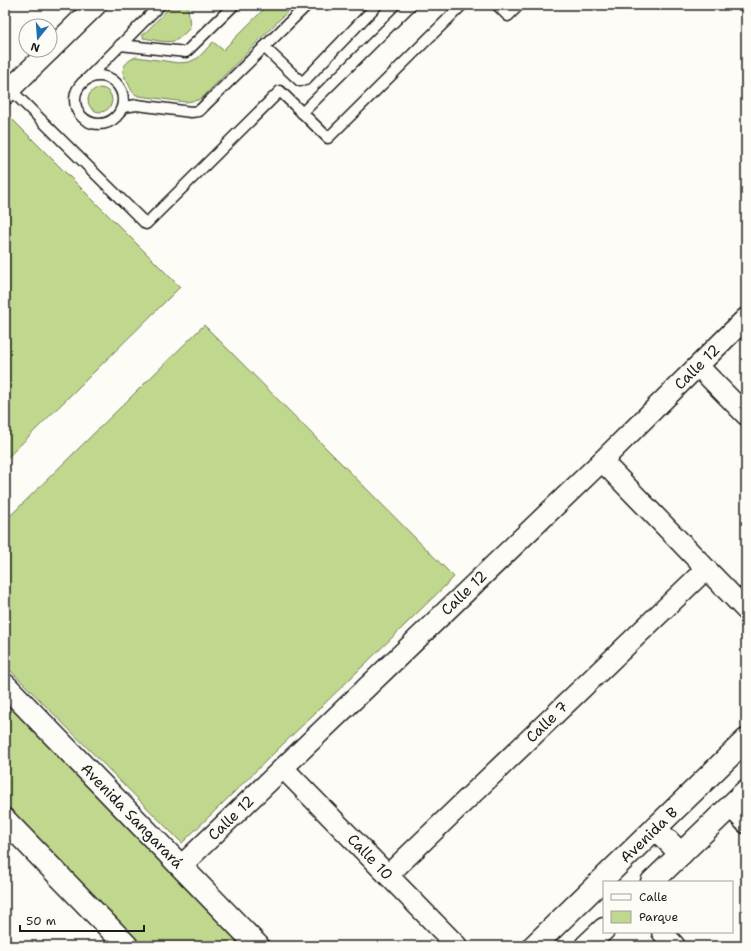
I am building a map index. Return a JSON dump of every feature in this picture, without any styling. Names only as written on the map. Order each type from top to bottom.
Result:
[{"type":"street","points":[[58,42],[96,5]]},
{"type":"street","points":[[8,91],[42,58]]},
{"type":"street","name":"Calle 12","points":[[181,866],[602,461],[746,318]]},
{"type":"street","points":[[698,366],[746,415]]},
{"type":"street","points":[[602,461],[746,610]]},
{"type":"street","name":"Calle 7","points":[[388,875],[706,569]]},
{"type":"street","name":"Avenida Sangarará","points":[[6,689],[258,946]]},
{"type":"street","name":"Avenida B","points":[[534,946],[746,740]]},
{"type":"street","name":"Calle 10","points":[[283,768],[457,946]]},
{"type":"street","points":[[653,881],[746,791]]},
{"type":"street","points":[[730,806],[746,823]]},
{"type":"street","points":[[5,820],[126,946]]},
{"type":"street","points":[[655,828],[681,854]]},
{"type":"street","points":[[586,946],[603,930]]},
{"type":"street","points":[[663,933],[675,946]]},
{"type":"lane","points":[[86,80],[98,76],[106,77],[113,80],[122,92],[123,107],[119,114],[108,123],[92,124],[80,115],[76,109],[75,101],[79,87],[160,5]]},
{"type":"lane","points":[[120,45],[186,52],[234,5]]},
{"type":"lane","points":[[123,107],[137,105],[197,112],[307,5]]},
{"type":"lane","points":[[264,47],[300,81],[305,80],[377,5]]},
{"type":"lane","points":[[302,113],[411,5]]},
{"type":"lane","points":[[8,91],[146,224],[280,91],[328,138],[462,5]]},
{"type":"lane","points":[[497,5],[508,16],[519,5]]},
{"type":"green space","points":[[172,5],[190,5],[188,7],[190,28],[175,41],[166,42],[143,38],[143,34]]},
{"type":"green space","points":[[268,5],[294,5],[202,98],[186,102],[139,96],[131,90],[123,70],[125,65],[131,59],[136,57],[178,63],[189,62],[198,58],[213,42],[223,50]]},
{"type":"green space","points":[[100,88],[105,89],[111,95],[111,105],[105,111],[100,112],[95,111],[89,105],[88,100],[89,95],[95,89]]},
{"type":"green space","points":[[9,116],[180,287],[5,460],[5,120]]},
{"type":"green space","points":[[204,325],[454,577],[182,843],[5,665],[5,521]]},
{"type":"green space","points":[[11,703],[243,946],[137,946],[5,810],[5,708]]}]
